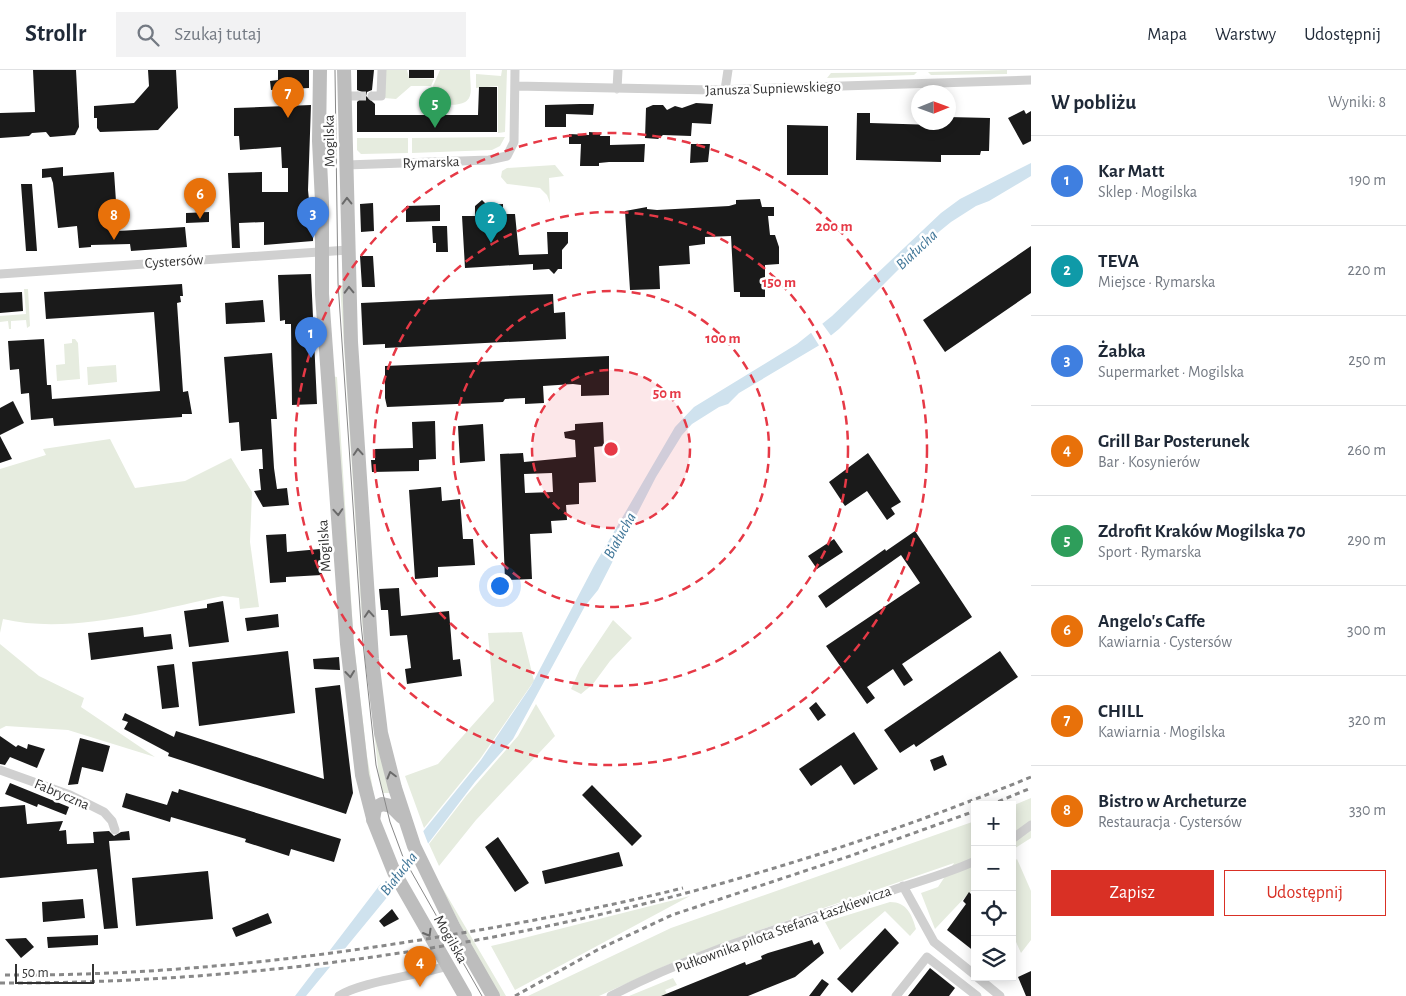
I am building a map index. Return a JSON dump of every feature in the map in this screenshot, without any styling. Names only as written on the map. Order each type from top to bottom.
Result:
[{"type":"main road","name":"Mogilska","points":[[320,70],[318,141],[322,286],[349,659],[362,775],[374,822],[385,853],[404,891],[465,996]]},
{"type":"main road","name":"Mogilska","points":[[344,70],[351,96],[346,165],[354,395],[372,659],[384,745],[405,823],[465,948],[493,996]]},
{"type":"main road","points":[[374,822],[375,808],[384,804],[396,810],[405,823]]},
{"type":"street","points":[[372,96],[381,96],[382,70]]},
{"type":"street","points":[[515,70],[515,86]]},
{"type":"street","points":[[616,89],[618,70]]},
{"type":"street","points":[[725,90],[728,70]]},
{"type":"street","name":"Janusza Supniewskiego","points":[[515,86],[725,90],[1031,80]]},
{"type":"street","name":"Rymarska","points":[[346,165],[489,160],[507,156],[512,149],[515,86]]},
{"type":"street","name":"Cystersów","points":[[0,274],[348,250]]},
{"type":"street","name":"Fabryczna","points":[[0,770],[70,795],[104,812],[112,821],[115,830]]},
{"type":"street","points":[[1016,836],[1031,825]]},
{"type":"street","points":[[903,886],[941,875],[971,863]]},
{"type":"street","name":"Pułkownika pilota Stefana Łaszkiewicza","points":[[611,996],[634,984],[742,942],[903,886],[934,942],[971,972]]},
{"type":"street","points":[[896,996],[927,957],[976,996]]},
{"type":"street","points":[[339,996],[354,988],[424,974],[448,966]]},
{"type":"street","name":"Pułkownika pilota Stefana Łaszkiewicza","points":[[982,981],[999,996]]},
{"type":"shaded area","points":[[384,70],[407,70],[409,78],[434,79],[431,86],[411,86],[396,99],[384,98]]},
{"type":"shaded area","points":[[440,70],[470,70],[471,91],[468,100],[458,104],[437,105],[434,103],[433,86]]},
{"type":"shaded area","points":[[502,70],[507,70],[505,132],[498,133],[498,86],[476,88],[476,74],[501,76]]},
{"type":"shaded area","points":[[1007,70],[1007,74],[931,75],[928,72]]},
{"type":"shaded area","points":[[917,72],[914,75],[827,78],[831,73]]},
{"type":"shaded area","points":[[505,137],[500,146],[492,150],[412,153],[412,138]]},
{"type":"shaded area","points":[[357,138],[408,138],[408,153],[361,154],[357,150]]},
{"type":"shaded area","points":[[555,165],[564,176],[549,178],[550,203],[547,195],[540,188],[507,184],[501,177],[502,171],[507,168]]},
{"type":"shaded area","points":[[340,285],[343,285],[344,317],[389,793],[383,793],[379,777],[362,622]]},
{"type":"shaded area","points":[[24,289],[28,289],[30,326],[27,328],[26,320],[11,321],[11,329],[9,329],[8,321],[0,322],[0,316],[26,314]]},
{"type":"shaded area","points":[[72,339],[75,339],[78,343],[80,379],[57,381],[56,365],[65,364],[64,344],[72,343]]},
{"type":"shaded area","points":[[116,365],[117,382],[88,385],[87,367]]},
{"type":"shaded area","points":[[332,376],[337,377],[354,645],[367,756],[374,795],[366,767],[354,655]]},
{"type":"shaded area","points":[[110,439],[135,488],[185,481],[231,458],[252,492],[250,542],[259,607],[240,609],[239,598],[223,596],[113,619],[56,624],[29,623],[3,619],[0,633],[0,469],[46,455],[43,449]]},
{"type":"shaded area","points":[[613,620],[632,638],[610,661],[593,684],[581,694],[571,689],[580,669]]},
{"type":"shaded area","points":[[522,632],[534,681],[480,759],[424,828],[405,776],[438,764],[494,701],[488,633]]},
{"type":"shaded area","points":[[0,644],[39,676],[84,698],[81,707],[155,757],[68,730],[6,726],[0,729]]},
{"type":"shaded area","points":[[536,704],[555,736],[476,820],[439,866],[429,844],[466,796],[518,736]]},
{"type":"shaded area","points":[[1031,798],[1031,838],[1016,847],[1016,846],[1016,804]]},
{"type":"shaded area","points":[[971,822],[971,891],[935,929],[921,893],[938,887],[954,863],[676,961],[599,996],[528,996],[671,928]]},
{"type":"shaded area","points":[[1016,860],[1031,891],[1031,940],[1021,953],[1016,942]]},
{"type":"shaded area","points":[[439,882],[506,996],[499,996],[471,947]]},
{"type":"shaded area","points":[[690,896],[515,990],[491,946],[504,943]]},
{"type":"shaded area","points":[[890,902],[901,904],[908,910],[916,929],[910,936],[885,911],[840,950],[825,922]]},
{"type":"shaded area","points":[[673,978],[677,985],[665,990],[668,996],[629,996]]},
{"type":"water","name":"Białucha","points":[[1031,163],[1031,176],[951,222],[924,244],[839,329],[818,346],[739,393],[728,404],[719,407],[692,424],[682,435],[656,477],[598,590],[585,606],[513,739],[475,782],[389,895],[306,996],[295,996],[382,882],[481,760],[531,686],[594,566],[675,427],[694,407],[797,344],[832,316],[941,213],[960,199]]},
{"type":"pier","points":[[821,322],[832,337],[820,347],[810,331]]},
{"type":"pier","points":[[422,828],[429,846],[389,898],[379,881]]},
{"type":"pier","points":[[349,948],[334,966],[311,969],[326,951]]},
{"type":"building","points":[[33,70],[76,70],[79,127],[75,135],[50,137],[46,132],[32,133],[29,136],[0,138],[0,113],[35,112]]},
{"type":"building","points":[[148,70],[176,70],[178,108],[158,130],[100,132],[97,128],[97,118],[94,118],[94,106],[134,103],[149,86]]},
{"type":"building","points":[[278,70],[309,70],[309,88],[271,90],[270,81],[278,80]]},
{"type":"building","points":[[357,70],[374,70],[372,90],[367,92],[366,96],[375,104],[375,115],[478,115],[479,87],[497,87],[497,132],[357,132],[357,102],[363,96],[362,92],[357,90]]},
{"type":"building","points":[[409,70],[434,70],[434,78],[409,78]]},
{"type":"building","points":[[696,103],[713,104],[711,124],[692,123],[691,136],[663,135],[658,139],[645,138],[646,108],[653,105],[663,105],[667,110],[675,106],[682,108]]},
{"type":"building","points":[[594,104],[593,115],[566,114],[566,127],[545,127],[545,105]]},
{"type":"building","points":[[311,105],[308,190],[309,200],[313,200],[313,241],[264,245],[264,222],[239,223],[240,248],[232,248],[228,173],[262,172],[262,192],[288,192],[288,168],[282,168],[281,147],[240,150],[239,136],[234,136],[234,108]]},
{"type":"building","points":[[1024,110],[1026,114],[1031,111],[1031,141],[1023,145],[1008,118]]},
{"type":"building","points":[[857,113],[870,113],[870,123],[911,124],[911,130],[956,130],[956,117],[990,118],[989,151],[981,151],[980,155],[941,155],[941,162],[856,160]]},
{"type":"building","points":[[787,125],[828,126],[828,175],[787,175]]},
{"type":"building","points":[[589,132],[601,133],[600,136],[610,136],[610,145],[645,144],[644,162],[609,162],[599,163],[599,166],[580,166],[581,144],[569,144],[569,134],[589,135]]},
{"type":"building","points":[[691,144],[710,144],[708,162],[690,163]]},
{"type":"building","points":[[63,167],[63,176],[114,172],[118,231],[185,227],[187,247],[131,251],[130,244],[91,245],[91,247],[79,248],[77,226],[58,228],[53,183],[51,177],[42,178],[42,169]]},
{"type":"building","points":[[21,184],[32,184],[37,251],[26,251]]},
{"type":"building","points":[[760,199],[762,207],[774,207],[774,216],[768,216],[770,235],[775,235],[779,247],[779,264],[765,265],[765,297],[740,297],[740,292],[734,292],[731,236],[705,237],[705,244],[689,246],[690,264],[659,266],[660,289],[630,290],[625,211],[647,207],[647,209],[657,210],[729,206],[736,204],[736,200]]},
{"type":"building","points":[[482,200],[487,205],[503,204],[503,214],[515,214],[519,255],[548,254],[547,232],[568,232],[568,243],[562,250],[562,269],[558,269],[554,274],[549,269],[533,270],[533,264],[465,268],[462,216],[475,216],[475,206]]},
{"type":"building","points":[[373,203],[374,231],[361,232],[360,204]]},
{"type":"building","points":[[440,205],[440,221],[406,222],[406,206]]},
{"type":"building","points":[[209,212],[209,222],[186,223],[186,213]]},
{"type":"building","points":[[432,226],[447,226],[448,252],[436,252],[436,243],[433,243]]},
{"type":"building","points":[[1031,246],[1031,293],[945,352],[923,320]]},
{"type":"building","points":[[360,256],[373,256],[375,287],[362,287]]},
{"type":"building","points":[[311,274],[317,404],[292,405],[291,324],[285,324],[285,320],[280,321],[278,275]]},
{"type":"building","points":[[182,284],[183,296],[180,296],[181,302],[177,303],[183,392],[188,391],[192,414],[182,414],[182,417],[54,426],[53,418],[31,420],[29,393],[21,394],[19,369],[10,370],[8,341],[44,339],[47,385],[51,385],[52,399],[160,391],[154,312],[46,319],[44,292]]},
{"type":"building","points":[[22,292],[23,311],[0,313],[0,293]]},
{"type":"building","points":[[553,294],[554,313],[565,312],[566,339],[385,348],[385,344],[363,345],[361,303]]},
{"type":"building","points":[[263,300],[265,322],[226,324],[225,303]]},
{"type":"building","points":[[272,353],[277,419],[271,419],[274,468],[277,489],[287,488],[289,505],[263,507],[254,491],[261,490],[259,469],[263,469],[262,449],[241,451],[239,422],[229,423],[224,357]]},
{"type":"building","points":[[609,356],[609,395],[581,396],[581,385],[573,384],[543,386],[544,403],[525,404],[525,398],[505,399],[503,402],[387,407],[385,398],[385,366]]},
{"type":"building","points":[[13,401],[24,423],[0,435],[0,408]]},
{"type":"building","points":[[435,421],[436,459],[419,460],[419,471],[372,472],[371,460],[375,460],[375,449],[413,448],[412,422]]},
{"type":"building","points":[[603,422],[604,446],[594,447],[596,482],[579,483],[579,504],[566,505],[567,520],[551,521],[552,533],[530,534],[532,579],[505,580],[500,454],[523,453],[524,462],[576,457],[575,440],[565,438],[564,432],[575,430],[575,424]],"holes":[[[552,473],[553,492],[525,493],[524,474]]]},
{"type":"building","points":[[483,424],[485,461],[460,463],[458,426]]},
{"type":"building","points":[[0,436],[12,459],[0,463]]},
{"type":"building","points":[[868,453],[901,502],[891,508],[895,514],[887,520],[867,491],[845,506],[829,482]]},
{"type":"building","points":[[441,487],[442,501],[460,499],[463,539],[473,539],[475,565],[438,567],[438,577],[415,579],[409,490]]},
{"type":"building","points":[[915,531],[972,617],[902,664],[913,680],[904,686],[893,669],[867,687],[875,698],[867,704],[826,646],[920,583],[901,555],[826,608],[818,596],[885,549],[886,551]]},
{"type":"building","points":[[286,534],[287,552],[320,549],[322,575],[286,577],[286,582],[270,583],[266,535]]},
{"type":"building","points":[[834,539],[843,552],[817,569],[808,556]]},
{"type":"building","points":[[399,588],[401,616],[449,611],[453,660],[460,659],[462,676],[407,684],[405,669],[411,668],[407,635],[390,636],[388,610],[381,610],[379,589]]},
{"type":"building","points":[[223,601],[229,642],[189,647],[184,611],[207,608],[207,604]]},
{"type":"building","points":[[278,614],[279,627],[247,631],[245,618]]},
{"type":"building","points":[[143,627],[144,637],[171,634],[173,649],[91,660],[88,633]]},
{"type":"building","points":[[288,651],[295,713],[199,726],[192,662]]},
{"type":"building","points":[[1000,651],[1018,677],[916,747],[914,744],[900,753],[884,730]]},
{"type":"building","points":[[339,657],[340,670],[314,669],[313,659]]},
{"type":"building","points":[[174,664],[179,707],[162,709],[157,666]]},
{"type":"building","points":[[340,685],[353,793],[346,814],[168,756],[169,753],[124,729],[128,722],[122,720],[125,713],[174,737],[176,731],[324,779],[315,688]]},
{"type":"building","points":[[816,702],[826,715],[818,721],[809,708]]},
{"type":"building","points":[[854,732],[878,769],[854,785],[841,765],[811,786],[799,769]]},
{"type":"building","points":[[0,736],[16,747],[18,745],[27,749],[28,744],[45,749],[37,768],[10,757],[5,765],[0,764]]},
{"type":"building","points":[[80,738],[110,746],[103,772],[82,767],[78,784],[68,785]]},
{"type":"building","points":[[943,755],[947,765],[934,771],[930,760]]},
{"type":"building","points":[[10,783],[69,807],[66,815],[38,804],[37,807],[5,794]]},
{"type":"building","points":[[592,785],[642,836],[632,846],[582,795]]},
{"type":"building","points":[[179,789],[341,839],[334,862],[291,849],[289,856],[245,842],[246,839],[171,817],[170,822],[122,807],[126,793],[167,805],[172,791],[178,793]]},
{"type":"building","points":[[25,805],[27,824],[63,821],[59,831],[66,830],[67,844],[94,843],[93,832],[109,831],[114,836],[121,832],[129,831],[130,840],[109,841],[118,928],[104,929],[97,869],[0,878],[0,807]]},
{"type":"building","points":[[498,837],[529,883],[515,892],[485,847]]},
{"type":"building","points":[[619,852],[623,866],[545,884],[542,871]]},
{"type":"building","points":[[208,871],[213,919],[136,926],[132,878]]},
{"type":"building","points":[[969,892],[971,894],[971,949],[947,930],[966,904],[963,901]]},
{"type":"building","points":[[83,899],[85,918],[43,922],[42,902]]},
{"type":"building","points":[[392,909],[399,919],[384,927],[379,921]]},
{"type":"building","points":[[268,913],[272,923],[236,937],[232,928]]},
{"type":"building","points":[[885,928],[899,943],[852,993],[837,979]]},
{"type":"building","points":[[98,935],[98,945],[48,948],[47,937]]},
{"type":"building","points":[[26,938],[34,947],[21,958],[5,939]]},
{"type":"building","points":[[812,940],[814,945],[819,942],[824,953],[795,977],[748,996],[661,996],[745,962],[746,965],[762,959],[761,956],[768,953]]},
{"type":"building","points":[[930,968],[955,988],[949,996],[908,996]]},
{"type":"building","points":[[1031,971],[1031,996],[1026,996],[1018,977]]},
{"type":"building","points":[[822,979],[829,984],[820,996],[809,996]]},
{"type":"tunnel","points":[[357,96],[372,96]]},
{"type":"tram line","points":[[335,70],[338,283],[361,624],[376,765],[390,822],[403,857],[482,996]]},
{"type":"railway","points":[[0,983],[133,980],[265,970],[396,954],[526,931],[654,901],[781,866],[907,824],[1031,777]]},
{"type":"railway","points":[[1000,801],[1031,788]]},
{"type":"railway","points":[[515,996],[599,949],[672,915],[850,856],[971,812]]},
{"type":"railway","points":[[5,975],[117,973],[229,965],[340,952],[538,919],[625,902],[683,888]]},
{"type":"place","name":"CHILL","points":[[288,118]]},
{"type":"place","name":"Zdrofit Kraków Mogilska 70","points":[[435,128]]},
{"type":"place","name":"Angelo's Caffe","points":[[200,219]]},
{"type":"place","name":"Żabka","points":[[313,238]]},
{"type":"place","name":"Bistro w Archeturze","points":[[114,240]]},
{"type":"place","name":"TEVA","points":[[491,243]]},
{"type":"place","name":"Kar Matt","points":[[311,358]]},
{"type":"place","name":"Grill Bar Posterunek","points":[[420,987]]}]
